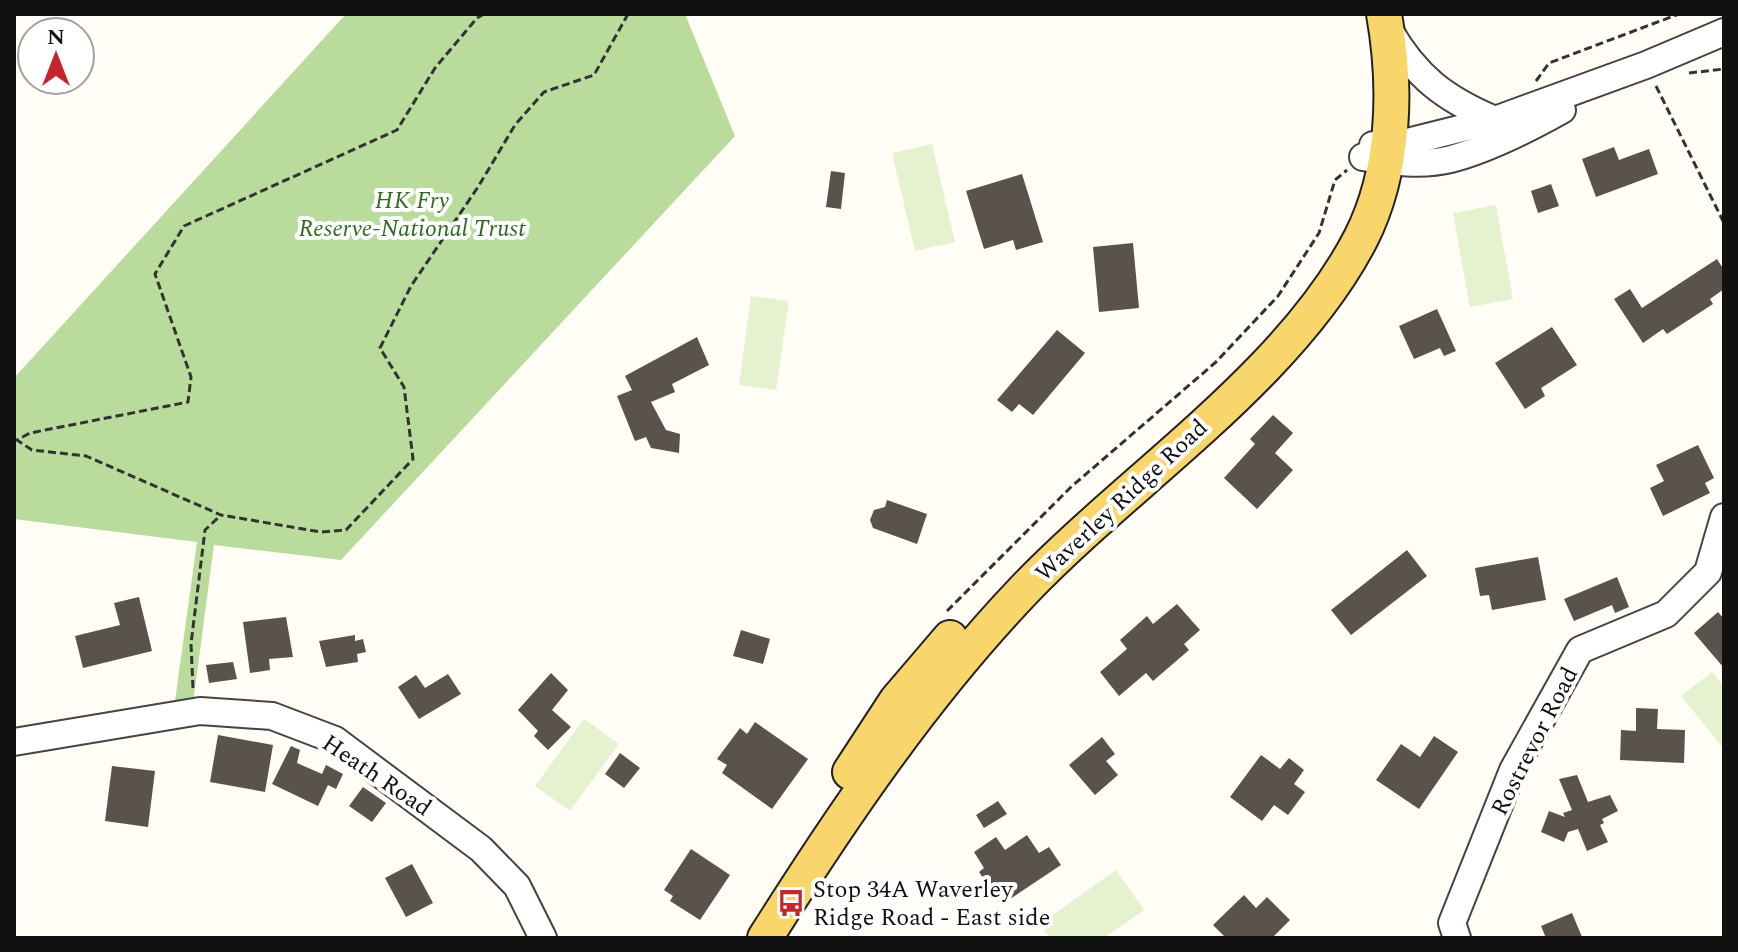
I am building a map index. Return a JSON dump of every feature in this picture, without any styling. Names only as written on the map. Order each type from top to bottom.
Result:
[{"type":"main road","name":"Waverley Ridge Road","points":[[765,938],[833,829],[942,684],[1022,592],[1082,532],[1265,365],[1338,276],[1362,237],[1376,196],[1375,152],[1392,103],[1379,18]]},
{"type":"street","name":"Waverley Ridge Road","points":[[1379,18],[1401,51],[1431,85],[1462,106],[1504,116]]},
{"type":"street","points":[[1375,152],[1504,116],[1646,65],[1724,32]]},
{"type":"street","points":[[1375,152],[1404,162],[1450,159],[1553,115],[1646,65]]},
{"type":"street","name":"Rostrevor Road","points":[[1457,938],[1452,923],[1513,770],[1580,650],[1666,614],[1708,572],[1724,517]]},
{"type":"street","name":"Heath Road","points":[[14,742],[200,711],[272,716],[335,740],[481,849],[517,886],[543,938]]},
{"type":"path","points":[[484,14],[477,18],[435,68],[397,130],[184,226],[155,274],[191,377],[188,402],[30,433],[17,440],[32,450],[86,456],[221,515],[321,532],[346,530],[413,459],[404,387],[380,348],[411,286],[471,198],[515,125],[544,92],[594,75],[628,14]]},
{"type":"path","points":[[1504,116],[1549,63],[1679,14]]},
{"type":"path","points":[[1646,65],[1724,223]]},
{"type":"path","points":[[939,622],[1071,487],[1192,384],[1250,327],[1278,296],[1319,233],[1335,180],[1375,152]]},
{"type":"path","points":[[192,672],[191,644],[205,530],[221,515]]},
{"type":"green space","name":"HK Fry Reserve-National Trust","points":[[346,14],[685,14],[735,136],[341,560],[214,545],[193,703],[175,701],[197,542],[14,519],[14,378]]},
{"type":"green space","points":[[932,144],[955,242],[915,251],[892,153]]},
{"type":"green space","points":[[1496,205],[1513,299],[1470,307],[1453,213]]},
{"type":"green space","points":[[751,296],[789,301],[776,390],[739,385]]},
{"type":"green space","points":[[1712,672],[1724,687],[1724,749],[1681,696]]},
{"type":"green space","points":[[584,719],[619,744],[570,811],[535,786]]},
{"type":"green space","points":[[1116,870],[1144,910],[1104,938],[1050,938],[1040,924]]},
{"type":"building","points":[[1614,147],[1619,160],[1649,149],[1658,174],[1596,197],[1582,159]]},
{"type":"building","points":[[831,171],[845,173],[841,209],[826,207]]},
{"type":"building","points":[[1022,174],[1043,242],[1016,250],[1013,240],[984,249],[966,191]]},
{"type":"building","points":[[1551,184],[1559,206],[1538,213],[1531,191]]},
{"type":"building","points":[[1133,243],[1139,308],[1099,312],[1093,247]]},
{"type":"building","points":[[1717,259],[1724,270],[1724,289],[1710,299],[1713,304],[1667,334],[1663,329],[1643,343],[1614,299],[1630,289],[1642,308]]},
{"type":"building","points":[[1437,309],[1456,351],[1444,356],[1440,348],[1414,359],[1399,326]]},
{"type":"building","points":[[1552,327],[1577,365],[1541,388],[1545,396],[1525,409],[1495,363]]},
{"type":"building","points":[[1057,330],[1085,353],[1033,415],[1019,404],[1012,412],[997,400]]},
{"type":"building","points":[[697,337],[709,365],[672,384],[675,392],[651,402],[666,430],[680,434],[679,453],[651,448],[646,437],[635,441],[617,396],[632,390],[625,376]]},
{"type":"building","points":[[1273,415],[1293,433],[1275,453],[1293,470],[1257,509],[1224,478],[1255,444],[1250,439]]},
{"type":"building","points":[[1698,445],[1714,478],[1705,483],[1710,493],[1663,516],[1650,488],[1664,481],[1656,465]]},
{"type":"building","points":[[887,500],[927,514],[917,544],[873,528],[870,520],[874,510],[885,507]]},
{"type":"building","points":[[1407,550],[1427,576],[1351,635],[1331,610]]},
{"type":"building","points":[[1538,557],[1546,600],[1492,610],[1489,595],[1480,596],[1475,568]]},
{"type":"building","points":[[1617,577],[1629,607],[1615,613],[1612,605],[1574,621],[1564,599]]},
{"type":"building","points":[[139,597],[152,651],[83,668],[75,636],[120,625],[114,603]]},
{"type":"building","points":[[1177,604],[1200,630],[1184,644],[1189,650],[1153,681],[1146,673],[1119,696],[1100,672],[1127,649],[1120,640],[1147,616],[1153,624]]},
{"type":"building","points":[[1718,612],[1724,619],[1724,668],[1694,633]]},
{"type":"building","points":[[286,617],[293,657],[269,659],[270,670],[250,673],[243,622]]},
{"type":"building","points":[[741,630],[770,639],[763,664],[733,656]]},
{"type":"building","points":[[355,635],[355,641],[363,639],[366,652],[357,654],[358,662],[326,667],[319,641]]},
{"type":"building","points":[[233,662],[237,679],[209,683],[206,665]]},
{"type":"building","points":[[551,673],[568,690],[552,710],[571,727],[548,750],[534,736],[538,731],[518,710]]},
{"type":"building","points":[[448,674],[461,694],[419,719],[398,687],[416,675],[425,688]]},
{"type":"building","points":[[1636,708],[1658,709],[1657,729],[1685,730],[1684,763],[1620,760],[1621,730],[1636,731]]},
{"type":"building","points":[[755,722],[808,759],[772,809],[722,773],[727,765],[717,759],[740,728],[747,734]]},
{"type":"building","points":[[218,735],[273,745],[265,792],[210,782]]},
{"type":"building","points":[[1434,736],[1458,752],[1419,809],[1376,780],[1401,744],[1420,757]]},
{"type":"building","points":[[1102,737],[1115,754],[1106,761],[1118,775],[1095,795],[1069,765]]},
{"type":"building","points":[[291,746],[300,750],[297,763],[322,774],[326,765],[343,774],[336,789],[328,785],[318,806],[272,784]]},
{"type":"building","points":[[620,753],[640,768],[624,788],[605,774]]},
{"type":"building","points":[[1261,755],[1280,769],[1289,758],[1304,770],[1294,784],[1305,792],[1288,815],[1274,805],[1262,821],[1230,797]]},
{"type":"building","points":[[112,766],[155,771],[148,827],[105,821]]},
{"type":"building","points":[[1577,775],[1588,802],[1610,795],[1618,811],[1602,819],[1604,823],[1600,825],[1608,842],[1587,851],[1578,829],[1568,832],[1564,842],[1541,832],[1549,811],[1565,817],[1563,813],[1572,810],[1559,779]]},
{"type":"building","points":[[363,787],[386,803],[372,822],[349,806]]},
{"type":"building","points":[[998,801],[1007,814],[984,828],[976,815]]},
{"type":"building","points":[[1027,835],[1039,853],[1049,847],[1061,865],[1001,905],[979,872],[984,868],[974,852],[996,837],[1005,850]]},
{"type":"building","points":[[691,849],[730,875],[700,920],[670,901],[673,896],[664,890]]},
{"type":"building","points":[[412,864],[433,903],[406,917],[385,878]]},
{"type":"building","points":[[1244,895],[1256,908],[1267,897],[1290,920],[1272,938],[1226,938],[1213,925]]},
{"type":"building","points":[[1572,913],[1582,937],[1546,938],[1541,926]]},
{"type":"place","name":"Stop 34A Waverley Ridge Road - East side","points":[[791,903]]}]
